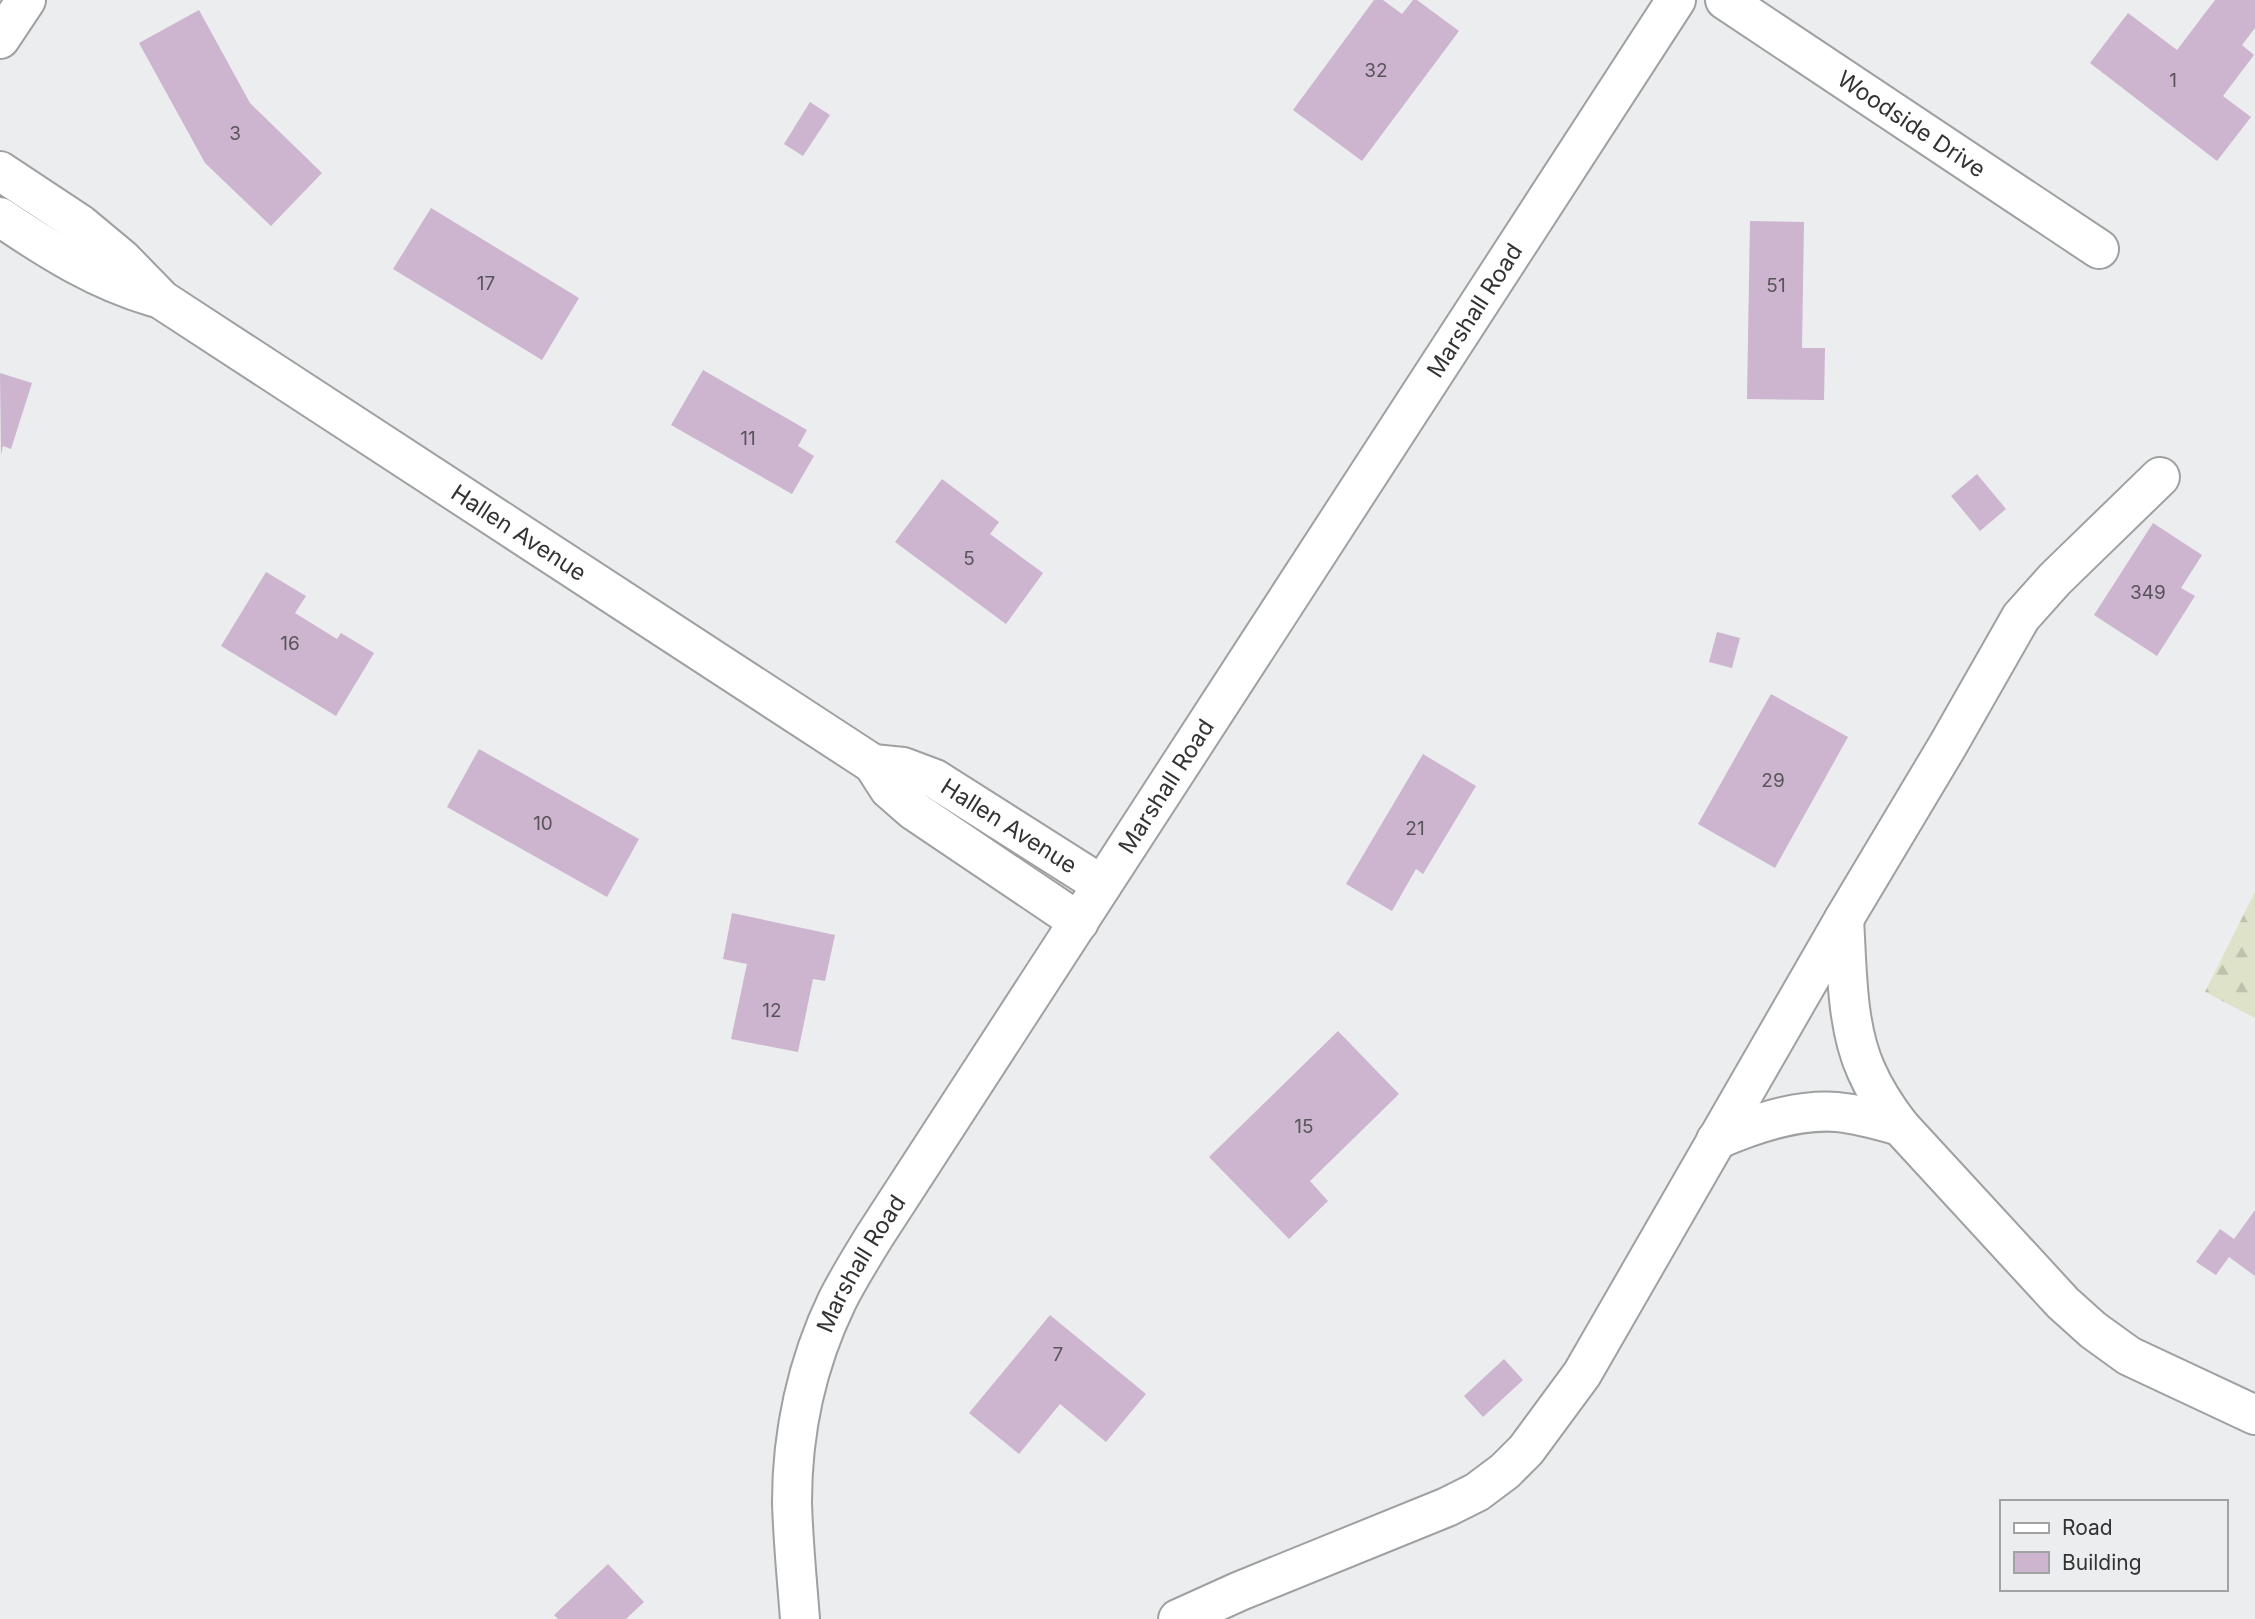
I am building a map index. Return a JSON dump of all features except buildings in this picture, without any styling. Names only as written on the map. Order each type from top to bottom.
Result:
[{"type":"street","points":[[0,39],[26,0]]},
{"type":"street","name":"Marshall Road","points":[[800,1619],[793,1523],[794,1459],[802,1404],[823,1333],[837,1301],[874,1237],[1676,0]]},
{"type":"street","name":"Woodside Drive","points":[[1725,0],[2099,249]]},
{"type":"street","name":"Hallen Avenue","points":[[0,171],[80,223],[122,259],[162,300],[873,764],[889,789],[913,810],[1079,922]]},
{"type":"street","name":"Hallen Avenue","points":[[0,217],[81,268],[128,290],[162,300]]},
{"type":"street","points":[[1178,1619],[1447,1507],[1477,1492],[1505,1471],[1526,1450],[1582,1374],[2021,617],[2055,579],[2160,477]]},
{"type":"street","name":"Hallen Avenue","points":[[873,764],[903,767],[935,779],[1102,885]]},
{"type":"street","points":[[1844,919],[1852,1017],[1862,1058],[1882,1101],[1900,1126],[2063,1303],[2093,1330],[2129,1356],[2255,1415]]},
{"type":"street","points":[[1716,1140],[1768,1121],[1823,1112],[1867,1116],[1900,1126]]},
{"type":"green space","points":[[2255,892],[2255,1018],[2205,992]]}]
